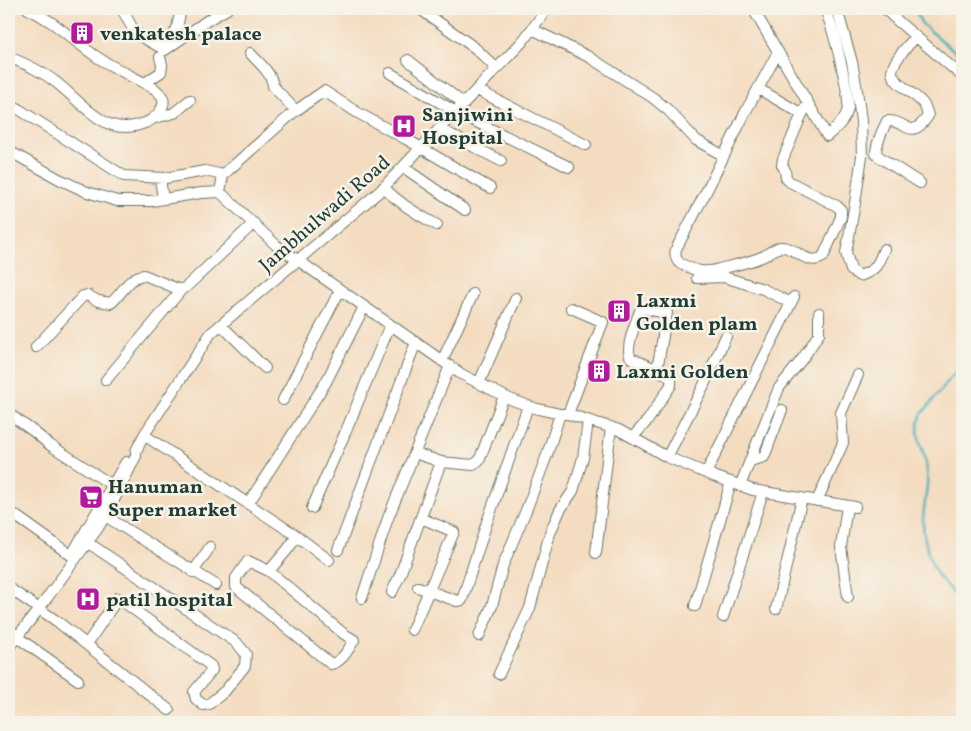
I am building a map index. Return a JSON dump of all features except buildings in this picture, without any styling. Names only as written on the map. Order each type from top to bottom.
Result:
[{"type":"street","points":[[9,57],[43,73],[100,120],[111,125],[122,127],[148,123],[155,118],[162,108],[164,99],[155,88],[97,57],[42,15],[28,9]]},
{"type":"street","points":[[122,9],[135,33],[162,53]]},
{"type":"street","points":[[145,83],[161,72],[162,53],[177,28],[182,9]]},
{"type":"street","points":[[208,20],[212,9]]},
{"type":"street","points":[[162,53],[208,20],[227,9]]},
{"type":"street","points":[[420,9],[476,48],[497,69]]},
{"type":"street","name":"Jambhulwadi Road","points":[[9,648],[12,633],[36,607],[73,557],[136,456],[136,451],[144,435],[211,334],[384,188],[522,42],[547,9]]},
{"type":"street","points":[[752,9],[827,136],[840,125],[848,107],[847,92],[835,37],[825,9]]},
{"type":"street","points":[[837,9],[852,62],[861,121],[862,156],[846,253],[851,270],[860,276],[871,272],[878,263],[884,249]]},
{"type":"street","points":[[885,9],[962,76]]},
{"type":"street","points":[[532,29],[589,57],[652,97],[668,110],[696,140],[724,156]]},
{"type":"street","points":[[916,37],[899,57],[892,72],[894,78],[924,104],[928,116],[916,128],[910,129],[890,120],[887,121],[883,128],[876,154],[920,183]]},
{"type":"street","points":[[778,52],[747,108],[676,248],[675,254],[681,265],[707,272],[741,264],[763,256],[778,247],[784,247],[811,260],[818,260],[823,257],[841,217],[841,210],[837,206],[790,182],[786,178],[782,164],[808,103]]},
{"type":"street","points":[[250,53],[273,80],[273,86],[296,111]]},
{"type":"street","points":[[408,60],[464,104]]},
{"type":"street","points":[[390,73],[456,112],[569,167]]},
{"type":"street","points":[[477,90],[586,145]]},
{"type":"street","points":[[220,192],[223,175],[261,140],[324,91],[358,113],[490,188]]},
{"type":"street","points":[[764,92],[802,114]]},
{"type":"street","points":[[155,118],[174,113],[190,100]]},
{"type":"street","points":[[9,103],[124,176],[165,178],[205,171],[223,175]]},
{"type":"street","points":[[440,129],[501,160]]},
{"type":"street","points":[[9,151],[87,192],[117,201],[152,201],[201,193],[220,192],[276,245],[461,374],[504,396],[528,406],[619,430],[667,457],[753,490],[851,506],[841,547],[848,596]]},
{"type":"street","points":[[403,167],[465,210]]},
{"type":"street","points":[[160,178],[163,199]]},
{"type":"street","points":[[384,188],[391,196],[437,225]]},
{"type":"street","points":[[106,380],[182,289],[254,224]]},
{"type":"street","points":[[36,348],[83,296],[87,295],[98,302],[111,303],[133,278],[140,274],[182,289]]},
{"type":"street","points":[[697,278],[724,277],[793,300],[706,473]]},
{"type":"street","points":[[283,400],[340,290]]},
{"type":"street","points":[[362,598],[388,518],[415,453],[472,294]]},
{"type":"street","points":[[479,383],[516,298]]},
{"type":"street","points":[[248,504],[326,382],[364,307]]},
{"type":"street","points":[[480,636],[492,606],[503,565],[603,322],[571,308]]},
{"type":"street","points":[[633,437],[648,420],[671,385],[671,379],[666,374],[657,370],[631,358],[628,355],[641,308],[668,312],[657,370]]},
{"type":"street","points":[[695,606],[736,484],[750,460],[779,388],[819,334],[819,313]]},
{"type":"street","points":[[221,325],[264,368]]},
{"type":"street","points":[[312,508],[390,325]]},
{"type":"street","points":[[667,457],[703,387],[726,336]]},
{"type":"street","points":[[338,550],[416,342]]},
{"type":"street","points":[[817,500],[843,443],[841,413],[858,375]]},
{"type":"street","points":[[415,453],[441,462],[473,465],[479,460],[504,396]]},
{"type":"street","points":[[418,587],[458,601],[462,600],[528,406]]},
{"type":"street","points":[[750,460],[764,457],[782,410]]},
{"type":"street","points":[[9,414],[33,430],[50,445],[116,488]]},
{"type":"street","points":[[499,674],[530,608],[550,533],[560,510],[573,491],[583,458],[588,421]]},
{"type":"street","points":[[596,553],[611,427]]},
{"type":"street","points":[[144,435],[297,536],[329,560]]},
{"type":"street","points":[[392,592],[441,462]]},
{"type":"street","name":"Jambhulwadi Road","points":[[73,557],[98,528],[116,488]]},
{"type":"street","points":[[723,617],[763,492]]},
{"type":"street","points":[[776,609],[802,498]]},
{"type":"street","points":[[9,511],[73,557]]},
{"type":"street","points":[[105,516],[216,585]]},
{"type":"street","points":[[412,630],[454,532],[421,518]]},
{"type":"street","points":[[269,572],[297,536]]},
{"type":"street","points":[[87,542],[237,643],[246,654],[245,666],[225,691],[209,704],[203,705],[196,699],[194,692],[210,674],[211,666],[118,598],[87,644]]},
{"type":"street","points":[[193,572],[210,547]]},
{"type":"street","points":[[248,561],[269,572],[344,634],[354,640],[347,652],[337,663],[331,664],[236,587],[236,578],[248,561]]},
{"type":"street","points":[[9,588],[87,644],[169,710]]},
{"type":"street","points":[[12,633],[78,680]]},
{"type":"waterway","points":[[914,9],[922,24],[962,57]]},
{"type":"waterway","points":[[962,364],[921,415],[918,430],[927,471],[923,522],[927,548],[937,574],[962,603]]},
{"type":"place","name":"venkatesh palace","points":[[82,33]]},
{"type":"place","name":"Sanjiwini Hospital","points":[[404,126]]},
{"type":"place","name":"Laxmi Golden plam","points":[[619,311]]},
{"type":"place","name":"Laxmi Golden","points":[[599,371]]},
{"type":"place","name":"Hanuman Super market","points":[[91,497]]},
{"type":"place","name":"patil hospital","points":[[88,599]]}]
